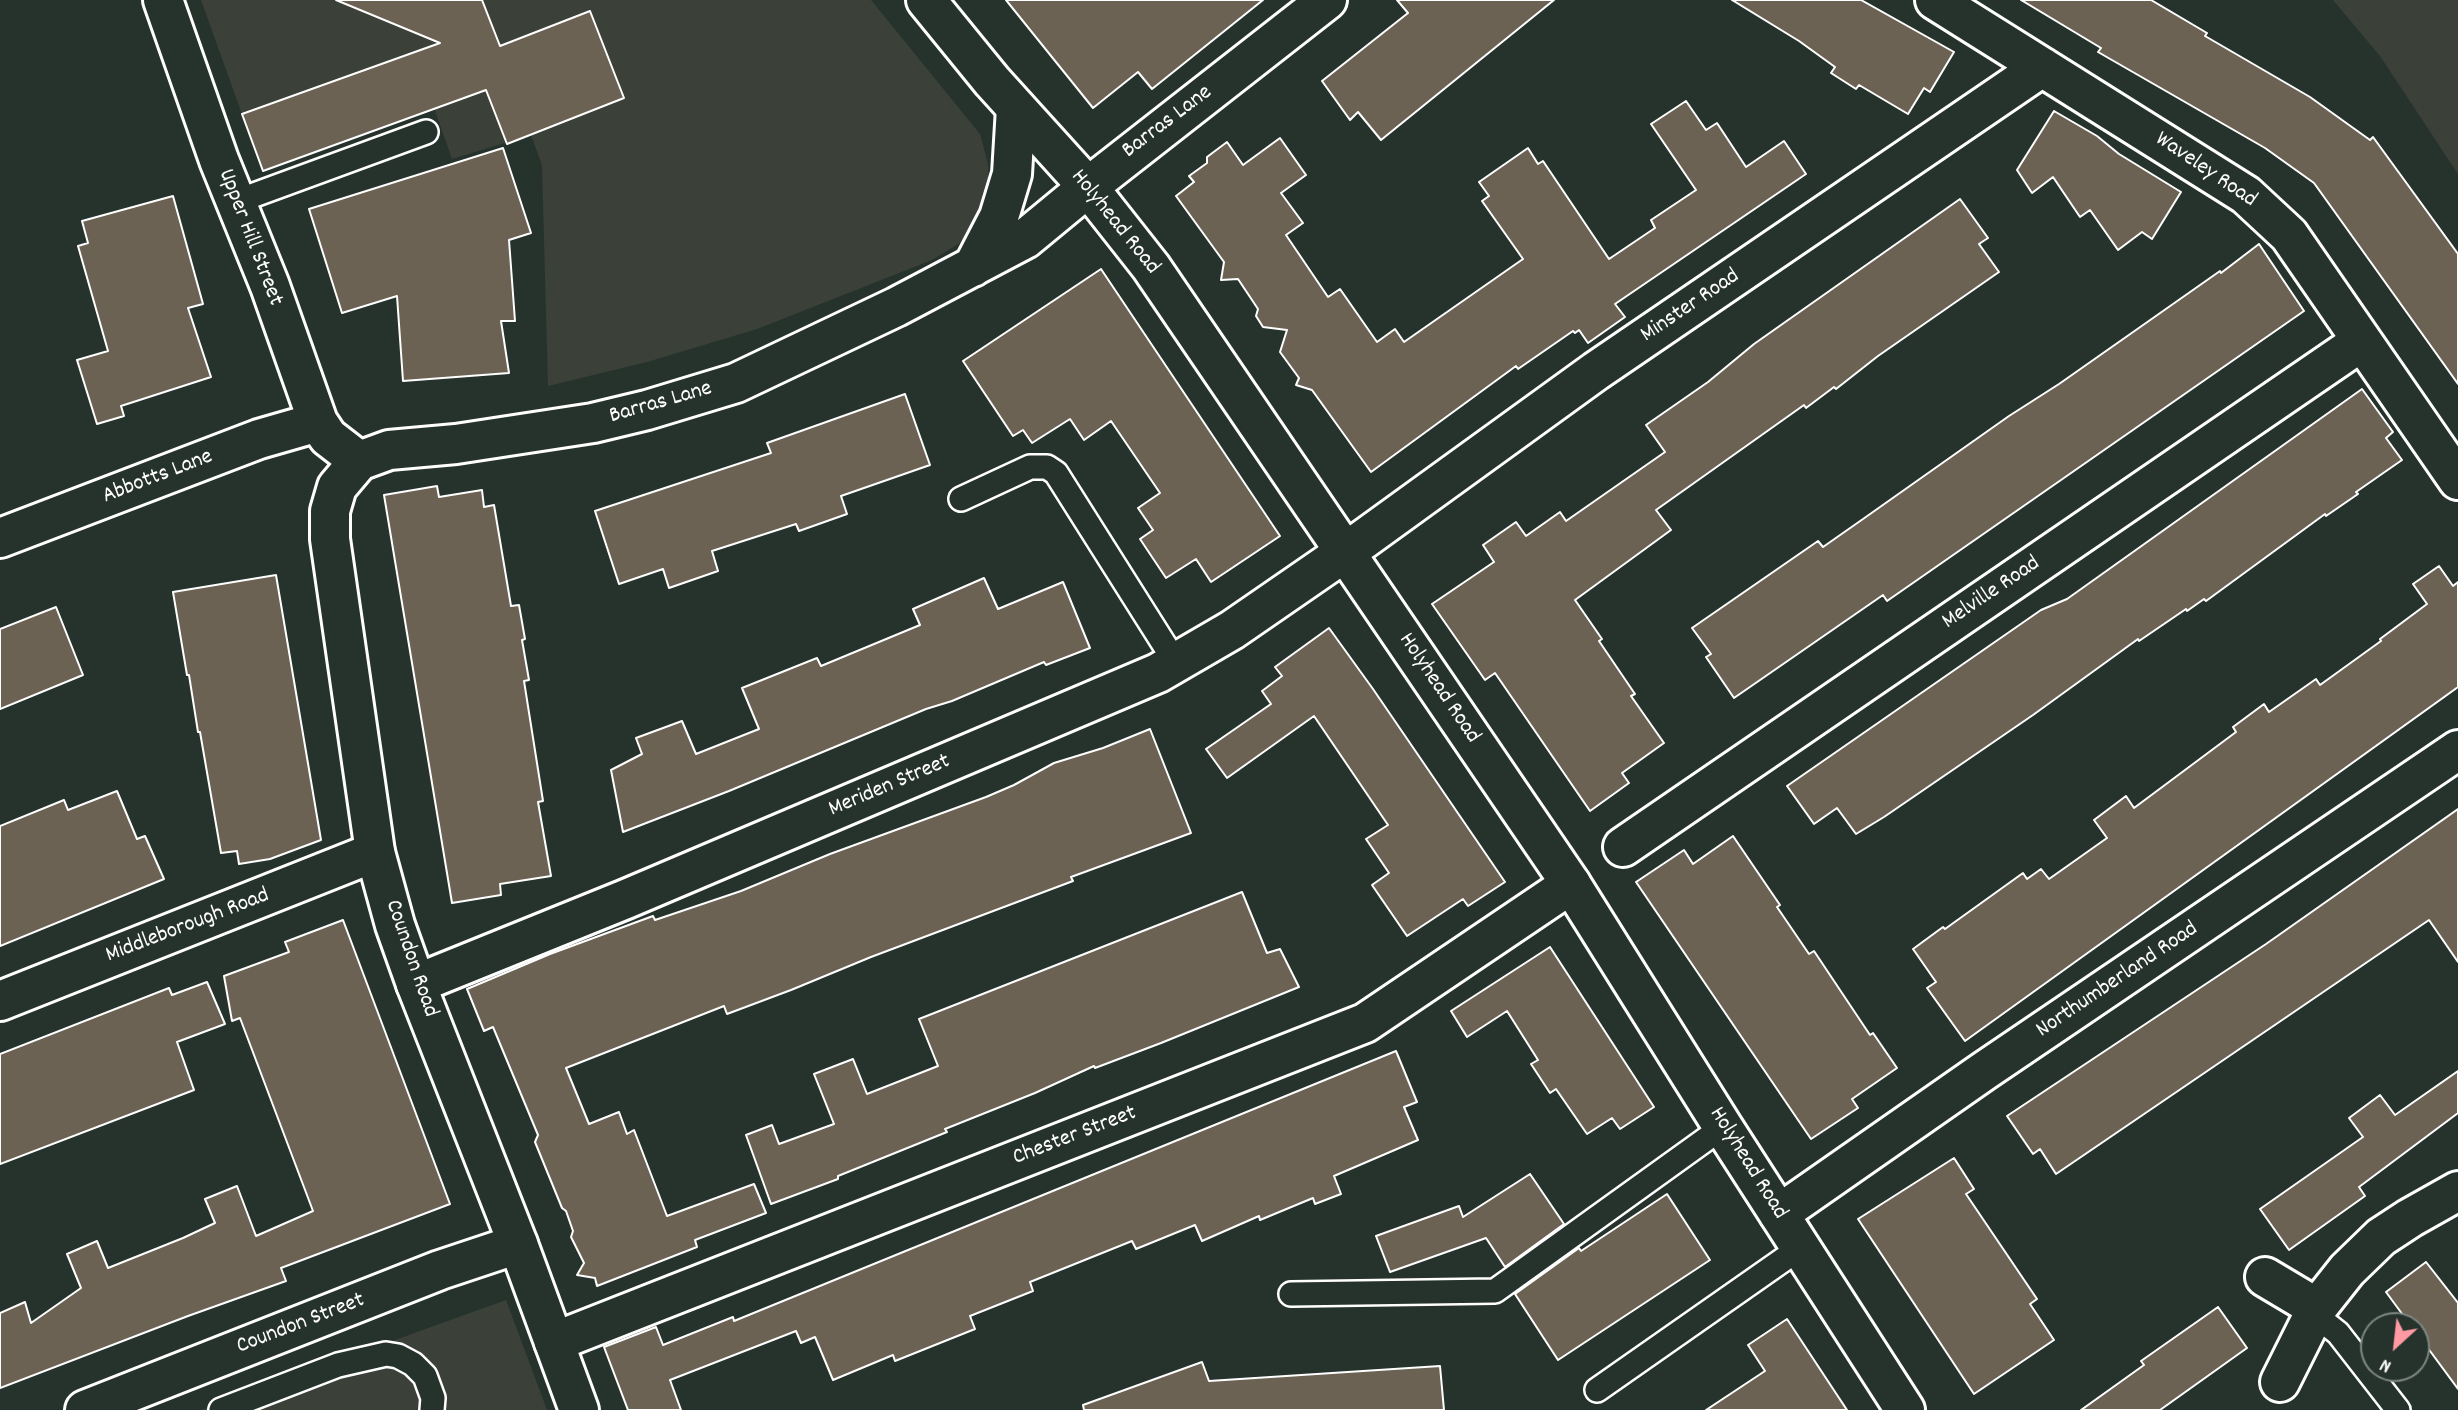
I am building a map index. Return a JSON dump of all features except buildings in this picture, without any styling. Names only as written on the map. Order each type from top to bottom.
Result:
[{"type":"main road","name":"Upper Hill Street","points":[[163,0],[318,422],[348,474]]},
{"type":"main road","name":"Holyhead Road","points":[[926,0],[1016,108],[1088,187],[1151,267],[1571,884],[1905,1410]]},
{"type":"main road","name":"Barras Lane","points":[[348,474],[388,450],[456,444],[593,423],[648,410],[736,383],[896,307],[1025,239],[1327,0]]},
{"type":"main road","name":"Waveley Road","points":[[1935,0],[2246,195],[2289,235],[2458,480]]},
{"type":"main road","name":"Minster Road","points":[[1343,551],[1364,539],[1595,371],[2042,67]]},
{"type":"main road","points":[[973,267],[999,217],[1012,174],[1016,108]]},
{"type":"main road","name":"Melville Road","points":[[1623,847],[2362,341]]},
{"type":"main road","name":"Abbotts Lane","points":[[0,538],[260,439],[318,422]]},
{"type":"main road","name":"Coundon Road","points":[[348,474],[330,511],[330,539],[375,852],[395,925],[416,984],[518,1244],[579,1410]]},
{"type":"main road","name":"Meriden Street","points":[[416,984],[638,894],[1158,673],[1232,630],[1343,551]]},
{"type":"main road","name":"Northumberland Road","points":[[1779,1214],[1984,1071],[2458,750]]},
{"type":"main road","name":"Middleborough Road","points":[[0,1001],[375,852]]},
{"type":"main road","name":"Chester Street","points":[[554,1342],[1366,1023],[1571,884]]},
{"type":"main road","points":[[2280,1382],[2316,1311],[2347,1270],[2381,1237],[2410,1217],[2458,1191]]},
{"type":"main road","name":"Coundon Street","points":[[85,1410],[440,1270],[518,1244]]},
{"type":"main road","points":[[2265,1277],[2316,1311]]},
{"type":"lane","points":[[235,202],[426,132]]},
{"type":"lane","points":[[961,499],[1030,467],[1047,467],[1056,473],[1176,663]]},
{"type":"lane","points":[[1291,1294],[1495,1291],[1723,1127]]},
{"type":"lane","points":[[1597,1391],[1800,1248]]},
{"type":"lane","points":[[2316,1311],[2338,1333],[2398,1410]]},
{"type":"lane","points":[[221,1410],[338,1365],[386,1354],[398,1356],[425,1376],[433,1398],[432,1410]]},
{"type":"shaded area","points":[[201,0],[871,0],[980,134],[988,164],[989,195],[978,221],[960,243],[932,260],[757,329],[647,362],[548,386],[542,165],[531,135],[452,159],[415,53],[242,114]]},
{"type":"shaded area","points":[[2333,0],[2458,0],[2458,174],[2380,56]]},
{"type":"shaded area","points":[[506,1300],[547,1410],[201,1410]]}]
